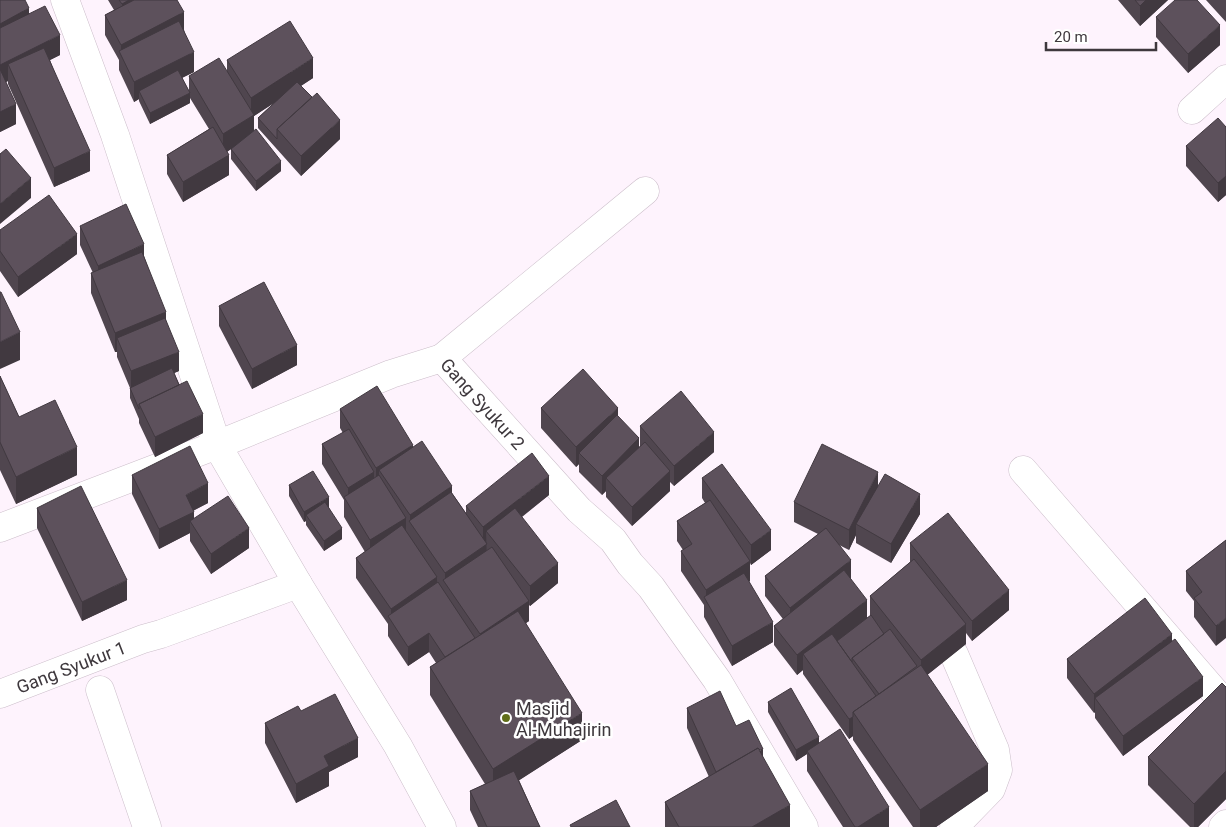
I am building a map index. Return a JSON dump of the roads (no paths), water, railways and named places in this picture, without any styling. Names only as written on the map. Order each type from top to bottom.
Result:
[{"type":"street","points":[[65,0],[115,135],[217,445],[298,584],[398,746],[442,827]]},
{"type":"street","points":[[1192,110],[1226,79]]},
{"type":"street","points":[[442,358],[645,191]]},
{"type":"street","name":"Gang Syukur 2","points":[[0,528],[217,445],[391,374],[442,358],[573,503],[613,540],[630,564],[651,587],[717,680],[804,827]]},
{"type":"street","points":[[1023,470],[1226,704]]},
{"type":"street","name":"Gang Syukur 1","points":[[0,694],[143,639],[298,584]]},
{"type":"street","points":[[954,654],[996,750],[998,770],[991,789],[954,827]]},
{"type":"street","points":[[100,690],[147,827]]},
{"type":"street","points":[[1223,827],[1226,824]]},
{"type":"place","name":"Masjid Al-Muhajirin","points":[[506,718]]}]
